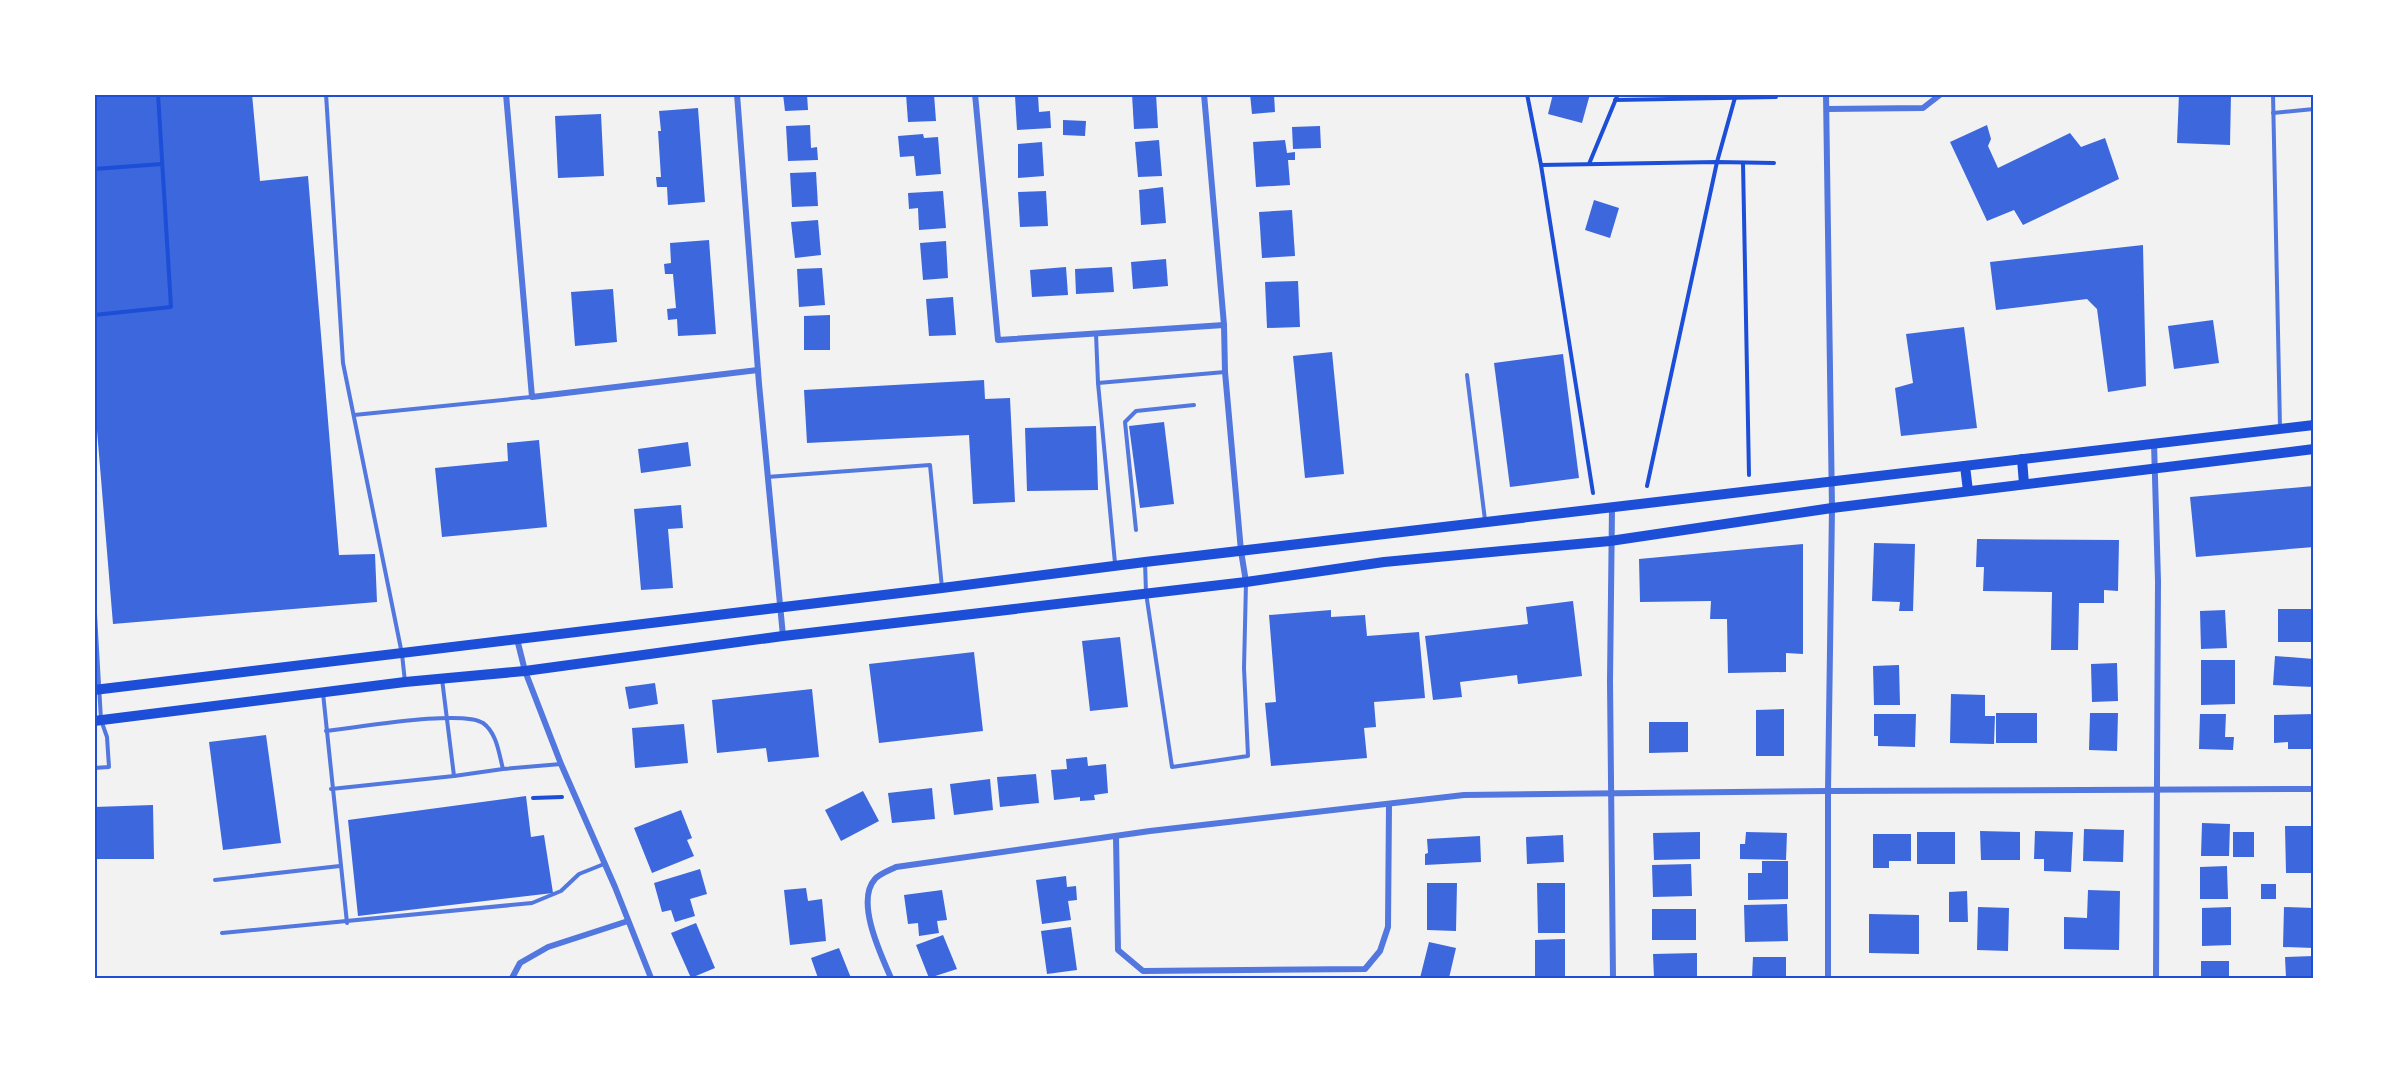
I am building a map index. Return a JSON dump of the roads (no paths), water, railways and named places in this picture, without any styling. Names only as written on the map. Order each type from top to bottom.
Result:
[{"type":"main road","points":[[97,690],[1145,562],[2313,425]]},
{"type":"main road","points":[[98,720],[405,682],[525,671],[783,636],[1246,582],[1384,562],[1610,541],[1832,508],[2313,449]]},
{"type":"main road","points":[[2022,459],[2024,484]]},
{"type":"main road","points":[[1965,466],[1968,491]]},
{"type":"street","points":[[506,94],[532,397],[758,370]]},
{"type":"street","points":[[737,94],[767,477],[783,636]]},
{"type":"street","points":[[975,94],[998,340],[1224,325]]},
{"type":"street","points":[[1204,94],[1224,325],[1225,372],[1246,582]]},
{"type":"street","points":[[1826,94],[1832,483],[1828,978]]},
{"type":"street","points":[[1827,109],[1923,108],[1941,94]]},
{"type":"street","points":[[2154,443],[2159,790],[2156,978]]},
{"type":"street","points":[[1612,508],[1610,541],[1613,978]]},
{"type":"street","points":[[517,638],[525,671],[561,764],[651,978]]},
{"type":"street","points":[[891,978],[873,933],[867,897],[875,878],[896,867],[1150,831],[1464,795],[2313,789]]},
{"type":"street","points":[[1116,837],[1118,950],[1143,970],[1365,969],[1380,951],[1388,927],[1389,804]]},
{"type":"street","points":[[512,978],[520,963],[548,947],[628,921]]},
{"type":"lane","points":[[326,94],[343,363],[402,654],[405,682]]},
{"type":"lane","points":[[2272,94],[2280,429]]},
{"type":"lane","points":[[2273,113],[2313,109]]},
{"type":"lane","points":[[1096,334],[1098,383],[1115,566]]},
{"type":"lane","points":[[1098,383],[1225,372]]},
{"type":"lane","points":[[1467,375],[1486,523]]},
{"type":"lane","points":[[354,416],[532,397]]},
{"type":"lane","points":[[1136,530],[1125,422],[1136,411],[1194,405]]},
{"type":"lane","points":[[767,477],[930,465],[942,588]]},
{"type":"lane","points":[[1145,562],[1146,593],[1172,767],[1248,756],[1244,668],[1246,582]]},
{"type":"lane","points":[[94,596],[98,720],[107,737],[109,768],[94,768]]},
{"type":"lane","points":[[441,679],[454,776]]},
{"type":"lane","points":[[323,693],[331,789],[347,923]]},
{"type":"lane","points":[[326,731],[446,718],[476,720],[482,722],[490,730],[498,746],[503,769]]},
{"type":"lane","points":[[331,789],[561,764]]},
{"type":"lane","points":[[222,933],[347,923],[532,903],[561,891],[579,874],[604,864]]},
{"type":"lane","points":[[215,880],[340,867]]}]
